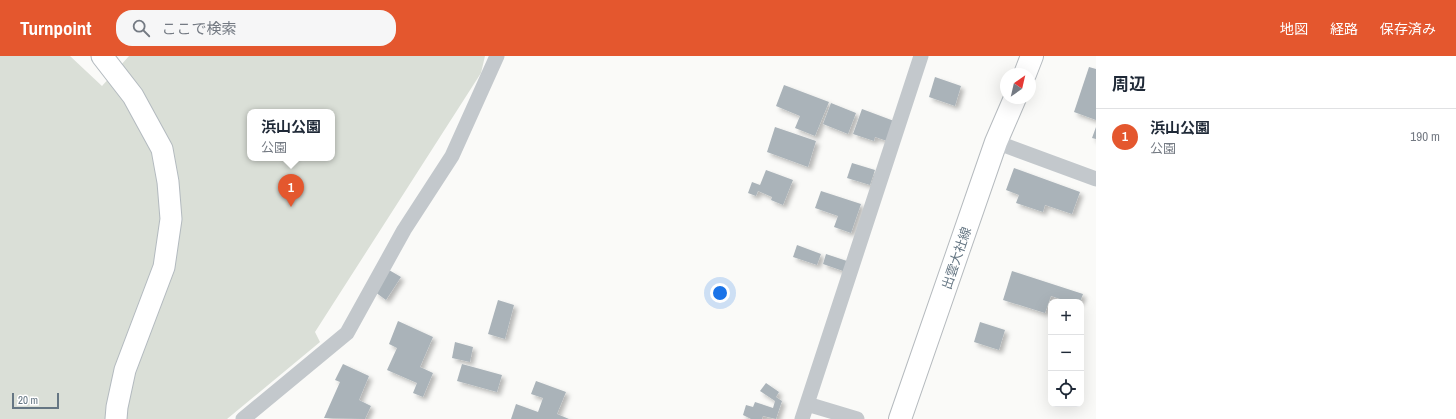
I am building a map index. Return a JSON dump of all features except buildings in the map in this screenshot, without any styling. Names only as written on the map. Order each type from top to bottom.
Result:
[{"type":"main road","points":[[1027,68],[1032,56]]},
{"type":"main road","name":"出雲大社線","points":[[900,419],[996,142],[1012,104]]},
{"type":"street","points":[[102,56],[133,96],[162,149],[168,182],[171,219],[164,267],[125,370],[116,419]]},
{"type":"street","points":[[243,419],[347,333],[404,230],[452,156],[496,56]]},
{"type":"street","points":[[802,419],[921,56]]},
{"type":"street","points":[[996,142],[1096,179]]},
{"type":"street","points":[[807,404],[857,419]]},
{"type":"shaded area","points":[[0,56],[70,56],[102,86],[129,56],[485,56],[481,73],[315,332],[320,342],[227,419],[0,419]]},
{"type":"place","name":"浜山公園","points":[[291,207]]}]
